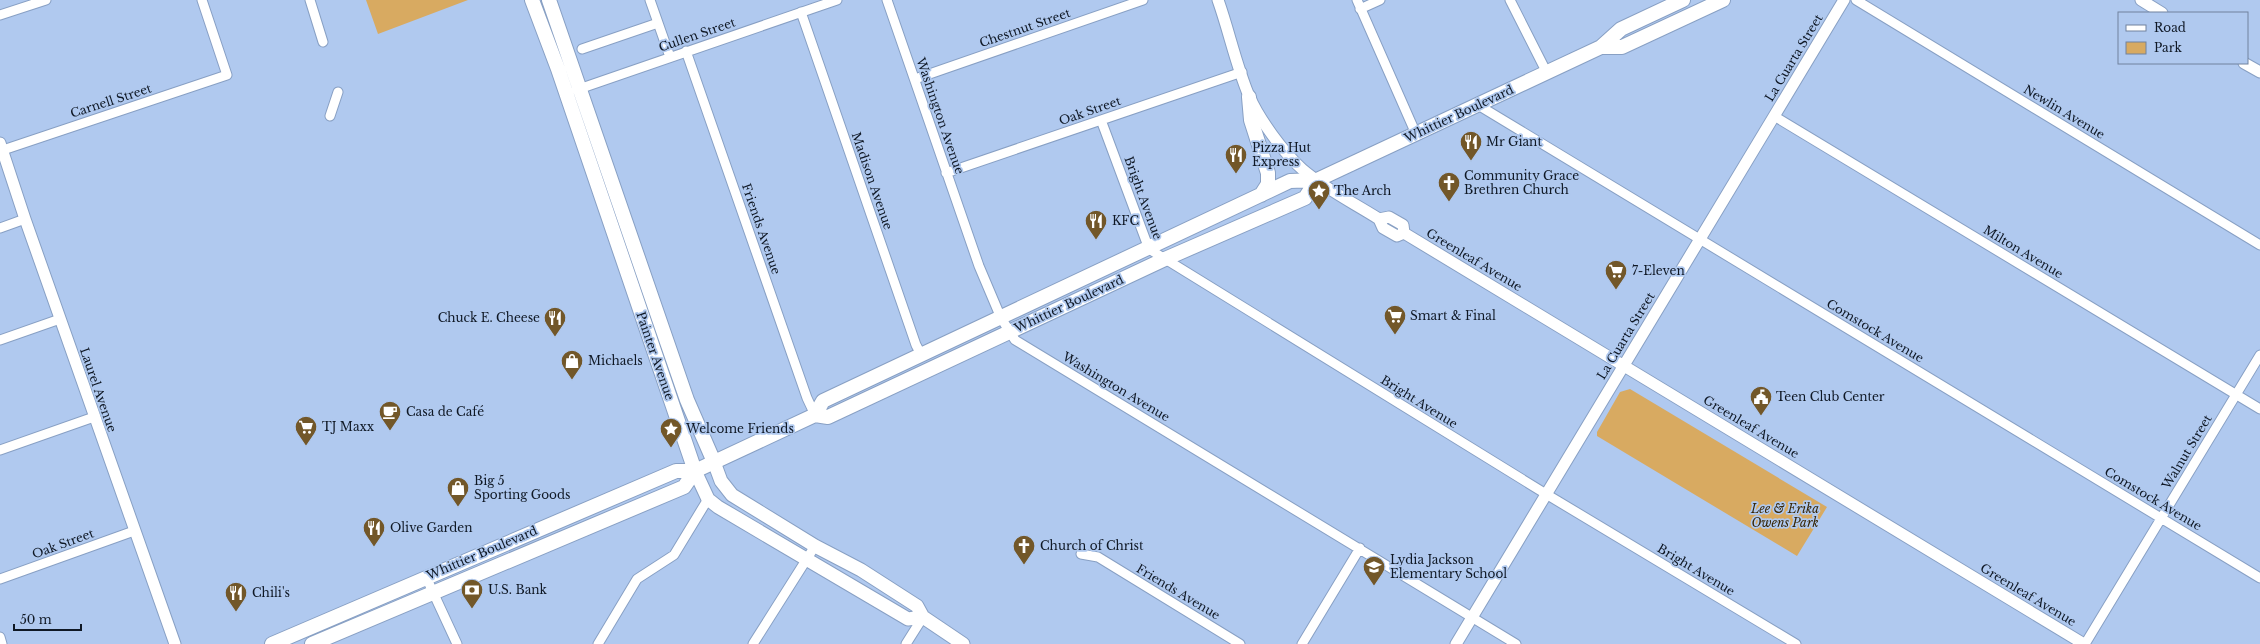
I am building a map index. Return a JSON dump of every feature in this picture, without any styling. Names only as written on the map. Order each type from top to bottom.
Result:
[{"type":"main road","name":"Painter Avenue","points":[[532,0],[558,69],[564,93],[695,471],[708,499],[718,507],[807,561],[908,619],[923,617]]},
{"type":"main road","name":"Painter Avenue","points":[[549,0],[692,412],[721,481],[732,495],[816,546],[861,570],[917,606],[923,617],[963,644]]},
{"type":"main road","name":"Whittier Boulevard","points":[[815,415],[823,401],[922,356],[1290,181],[1317,180],[1547,73],[1601,47],[1621,29],[1683,0]]},
{"type":"main road","name":"Whittier Boulevard","points":[[1601,47],[1622,47],[1723,0]]},
{"type":"main road","points":[[1249,96],[1251,120],[1268,173],[1268,184],[1261,195]]},
{"type":"main road","points":[[581,139],[590,145],[602,176],[612,181]]},
{"type":"main road","name":"Whittier Boulevard","points":[[272,644],[676,471],[695,471],[815,415],[828,417],[1165,259],[1305,198],[1317,180]]},
{"type":"main road","name":"Whittier Boulevard","points":[[312,644],[684,487],[695,471]]},
{"type":"street","points":[[0,15],[46,0]]},
{"type":"street","name":"Carnell Street","points":[[2,146],[227,75],[202,0]]},
{"type":"street","points":[[310,0],[323,42]]},
{"type":"street","points":[[650,0],[670,57]]},
{"type":"street","name":"Cullen Street","points":[[564,93],[837,0]]},
{"type":"street","name":"Washington Avenue","points":[[887,0],[979,266],[1000,318],[1015,340],[1516,644]]},
{"type":"street","name":"Chestnut Street","points":[[915,79],[1143,0]]},
{"type":"street","name":"Greenleaf Avenue","points":[[1218,0],[1249,96],[1264,123],[1288,154],[1302,169],[1379,219],[1389,217],[1403,225],[1404,233],[2084,644]]},
{"type":"street","points":[[1357,0],[1416,134]]},
{"type":"street","points":[[1360,9],[1380,0]]},
{"type":"street","points":[[1510,0],[1547,73]]},
{"type":"street","name":"La Cuarta Street","points":[[1456,644],[1844,0]]},
{"type":"street","name":"Newlin Avenue","points":[[1856,0],[2260,245]]},
{"type":"street","points":[[2141,0],[2160,12]]},
{"type":"street","name":"Madison Avenue","points":[[801,12],[916,345],[922,356]]},
{"type":"street","points":[[582,49],[658,23]]},
{"type":"street","name":"Friends Avenue","points":[[686,51],[807,398],[815,415]]},
{"type":"street","points":[[2246,64],[2260,72]]},
{"type":"street","name":"Oak Street","points":[[946,173],[1242,72]]},
{"type":"street","points":[[330,116],[338,92]]},
{"type":"street","name":"Comstock Avenue","points":[[1478,105],[2260,578]]},
{"type":"street","name":"Milton Avenue","points":[[1774,116],[2260,409]]},
{"type":"street","name":"Bright Avenue","points":[[1101,120],[1149,249],[1546,494],[1796,644]]},
{"type":"street","name":"Laurel Avenue","points":[[2,146],[25,219],[174,644]]},
{"type":"street","points":[[0,228],[25,219]]},
{"type":"street","points":[[0,340],[60,319]]},
{"type":"street","name":"Walnut Street","points":[[2084,644],[2260,355]]},
{"type":"street","points":[[0,450],[94,417]]},
{"type":"street","points":[[598,644],[637,579],[674,555],[708,499]]},
{"type":"street","name":"Oak Street","points":[[0,579],[134,530]]},
{"type":"street","points":[[753,644],[816,546]]},
{"type":"street","points":[[1302,644],[1360,548]]},
{"type":"street","name":"Friends Avenue","points":[[1080,554],[1098,557],[1240,644]]},
{"type":"street","points":[[426,577],[457,644]]},
{"type":"street","points":[[906,644],[923,617]]},
{"type":"street","points":[[0,637],[2,644]]},
{"type":"green space","points":[[366,0],[468,0],[378,34]]},
{"type":"green space","name":"Lee & Erika Owens Park","points":[[1630,389],[1827,507],[1797,556],[1597,436],[1597,432],[1620,392]]},
{"type":"place","name":"Mr Giant","points":[[1471,162]]},
{"type":"place","name":"Pizza Hut Express","points":[[1236,174]]},
{"type":"place","name":"Community Grace Brethren Church","points":[[1449,202]]},
{"type":"place","name":"The Arch","points":[[1319,210]]},
{"type":"place","name":"KFC","points":[[1096,240]]},
{"type":"place","name":"7-Eleven","points":[[1616,290]]},
{"type":"place","name":"Smart & Final","points":[[1395,336]]},
{"type":"place","name":"Chuck E. Cheese","points":[[555,338]]},
{"type":"place","name":"Michaels","points":[[572,380]]},
{"type":"place","name":"Teen Club Center","points":[[1761,416]]},
{"type":"place","name":"Casa de Café","points":[[390,432]]},
{"type":"place","name":"TJ Maxx","points":[[306,446]]},
{"type":"place","name":"Welcome Friends","points":[[671,448]]},
{"type":"place","name":"Big 5 Sporting Goods","points":[[458,508]]},
{"type":"place","name":"Olive Garden","points":[[374,548]]},
{"type":"place","name":"Church of Christ","points":[[1024,566]]},
{"type":"place","name":"Lydia Jackson Elementary School","points":[[1374,586]]},
{"type":"place","name":"U.S. Bank","points":[[472,610]]},
{"type":"place","name":"Chili's","points":[[236,612]]}]
